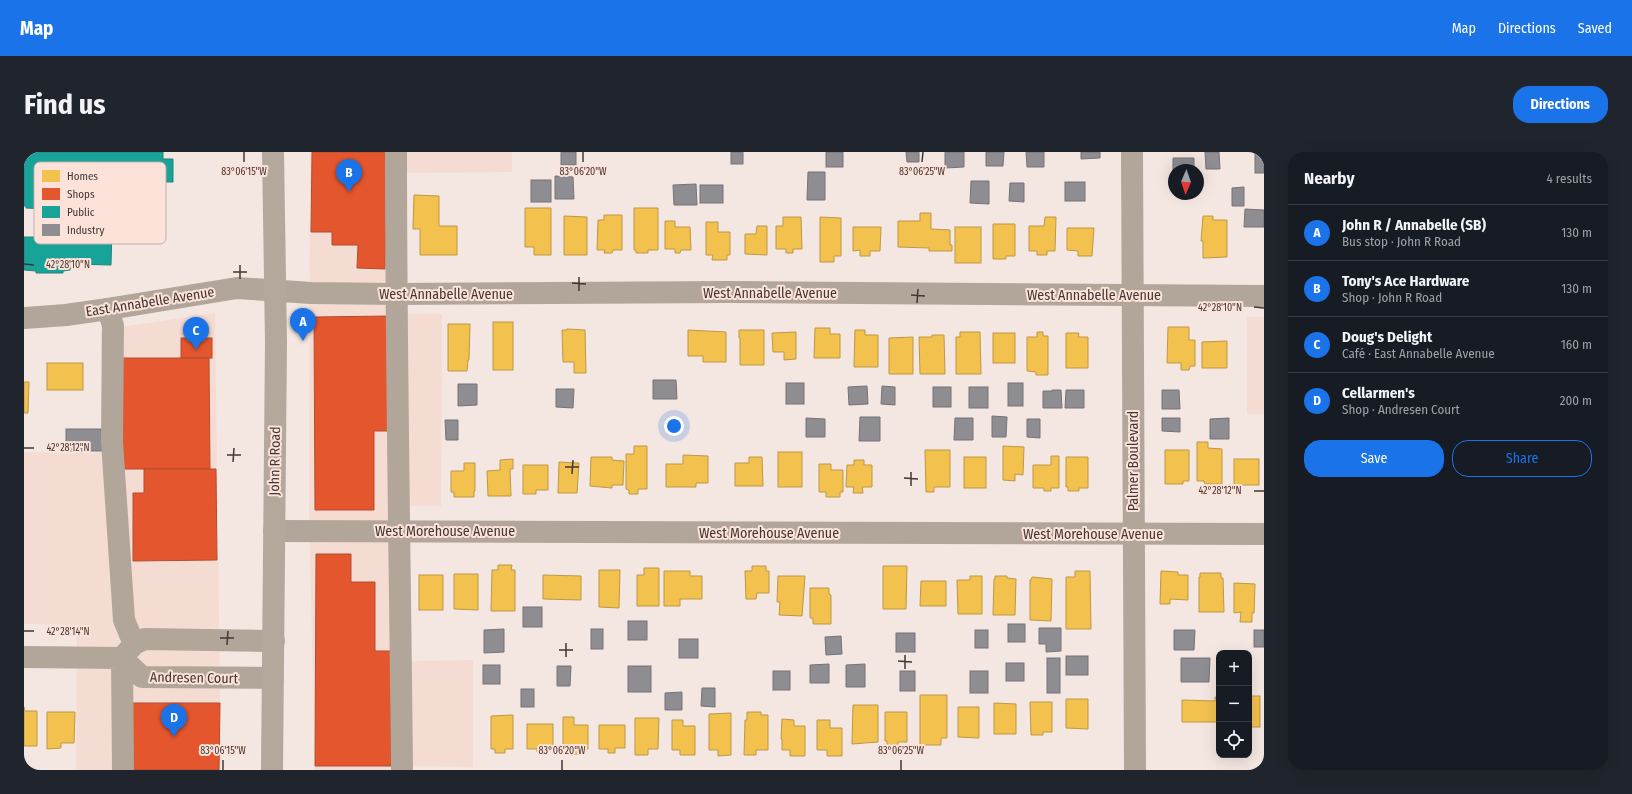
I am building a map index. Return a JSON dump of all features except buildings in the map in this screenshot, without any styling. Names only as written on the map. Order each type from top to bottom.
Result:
[{"type":"main road","name":"John R Road","points":[[272,770],[275,291],[273,152]]},
{"type":"street","points":[[396,152],[395,294],[400,531],[402,770]]},
{"type":"street","name":"Palmer Boulevard","points":[[1132,152],[1135,770]]},
{"type":"street","name":"East Annabelle Avenue","points":[[24,318],[66,315],[237,288],[275,291]]},
{"type":"street","name":"West Annabelle Avenue","points":[[275,291],[395,294],[729,292],[1264,296]]},
{"type":"street","points":[[108,309],[113,326],[112,442],[124,620],[128,651],[123,770]]},
{"type":"street","name":"West Morehouse Avenue","points":[[274,530],[1264,534]]},
{"type":"street","points":[[24,657],[128,651],[145,639],[274,641]]},
{"type":"street","name":"Andresen Court","points":[[128,651],[142,677],[273,678]]},
{"type":"shaded area","points":[[310,152],[512,152],[512,172],[405,173],[405,314],[442,314],[441,506],[407,506],[407,661],[473,660],[473,767],[408,766],[407,770],[315,770],[309,511]]},
{"type":"shaded area","points":[[215,313],[221,770],[76,770],[77,625],[24,624],[24,452],[102,453],[101,330]]},
{"type":"shaded area","points":[[1247,317],[1264,317],[1264,414],[1247,414]]},
{"type":"place","name":"Tony's Ace Hardware","points":[[349,192]]},
{"type":"place","name":"John R / Annabelle (SB)","points":[[303,341]]},
{"type":"place","name":"Doug's Delight","points":[[196,350]]},
{"type":"place","name":"Cellarmen's","points":[[174,737]]}]
